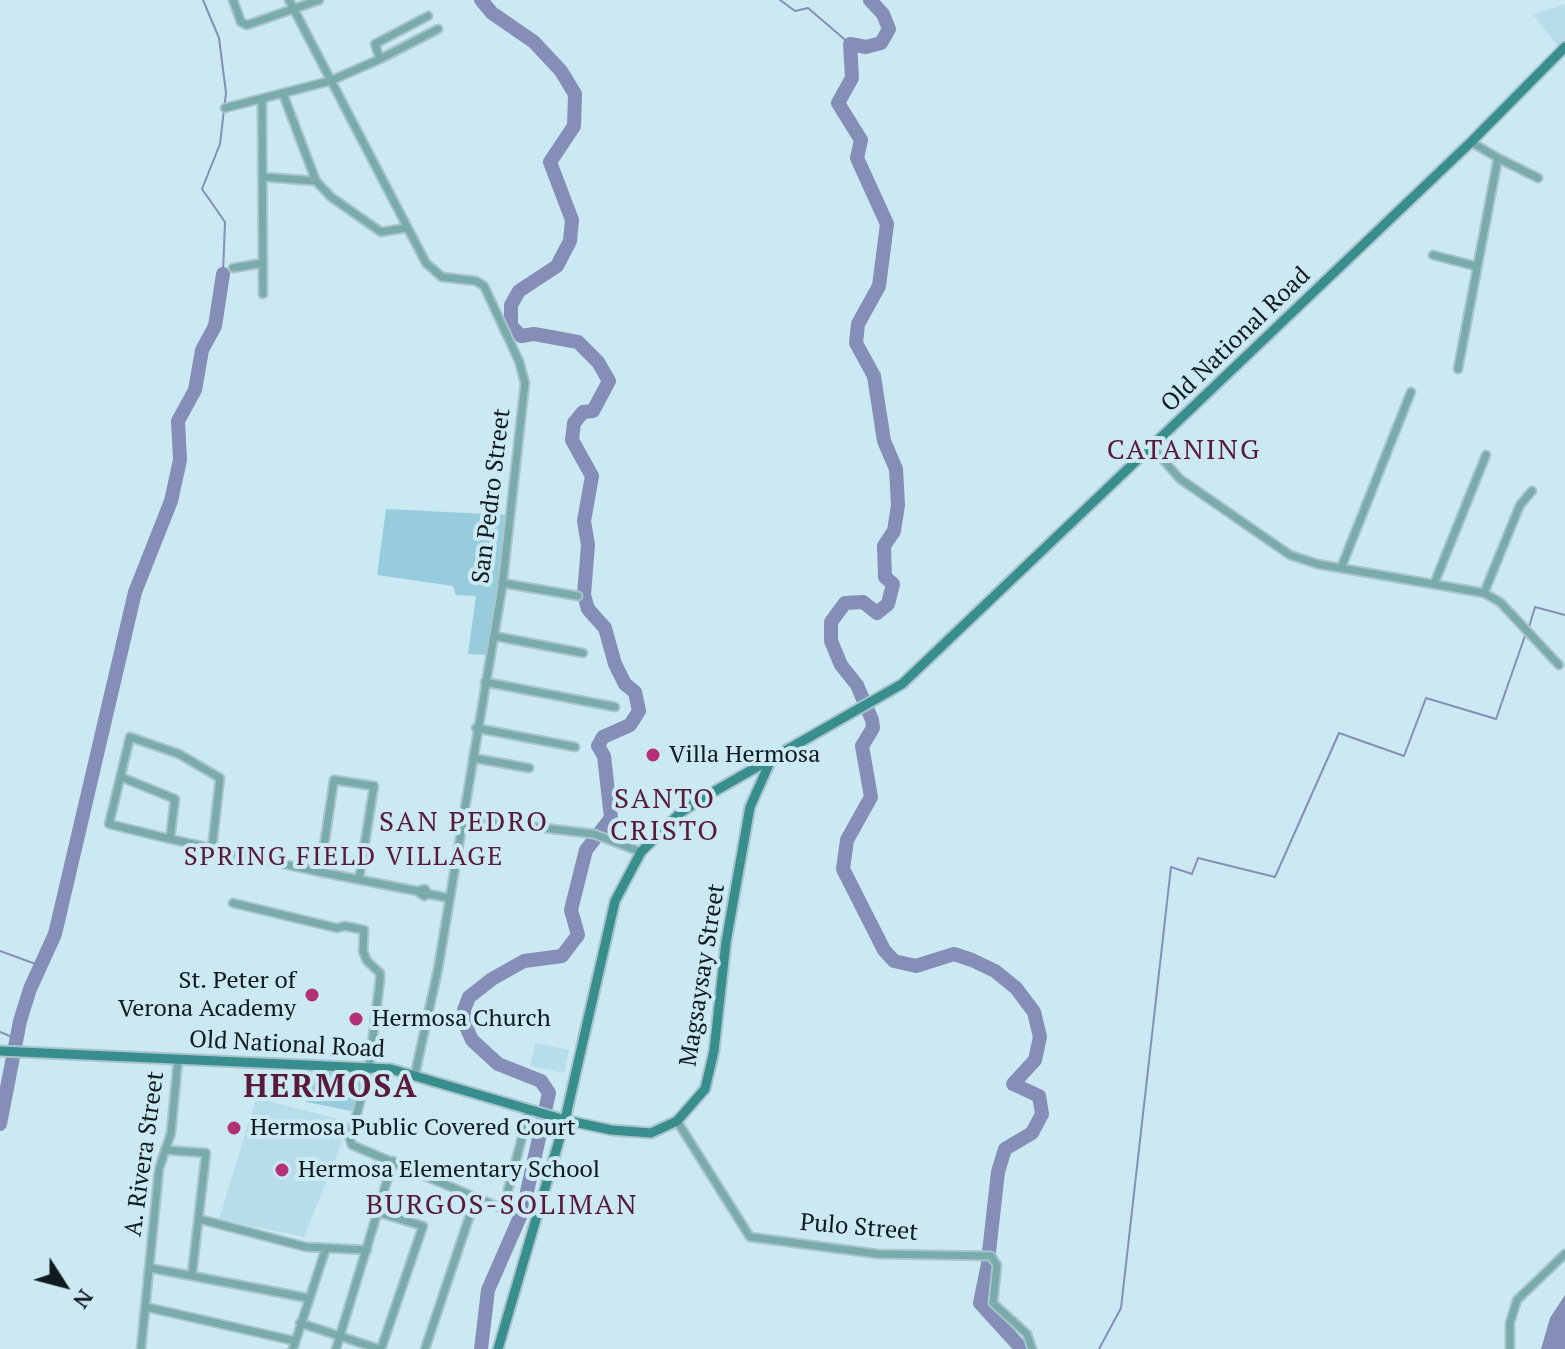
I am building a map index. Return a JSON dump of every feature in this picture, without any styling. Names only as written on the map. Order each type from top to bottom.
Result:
[{"type":"main road","name":"Old National Road","points":[[498,1349],[565,1120],[615,901],[641,852],[680,813],[871,703],[918,669],[1471,142],[1565,47]]},
{"type":"main road","name":"Magsaysay Street","points":[[677,1121],[705,1089],[714,1051],[726,942],[750,807],[770,762]]},
{"type":"main road","name":"Old National Road","points":[[4,1051],[369,1068],[415,1074],[565,1120]]},
{"type":"main road","points":[[565,1120],[611,1130],[651,1133],[677,1121]]},
{"type":"street","points":[[233,0],[241,22],[247,25],[319,0]]},
{"type":"street","name":"San Pedro Street","points":[[289,0],[405,228],[437,274],[476,281],[484,286],[523,371],[525,405],[494,636],[415,1074]]},
{"type":"street","points":[[380,59],[375,44],[428,16]]},
{"type":"street","points":[[225,108],[330,81],[438,29]]},
{"type":"street","points":[[283,94],[316,181],[331,197],[381,232],[405,228]]},
{"type":"street","points":[[262,100],[263,294]]},
{"type":"street","points":[[1471,142],[1538,178]]},
{"type":"street","points":[[1458,369],[1475,266],[1498,158]]},
{"type":"street","points":[[264,177],[316,181]]},
{"type":"street","points":[[1433,255],[1475,266]]},
{"type":"street","points":[[233,268],[263,263]]},
{"type":"street","points":[[1341,568],[1411,392]]},
{"type":"street","points":[[1152,447],[1180,479],[1276,547],[1301,559],[1341,568],[1484,593],[1500,602],[1559,665]]},
{"type":"street","points":[[1434,584],[1486,455]]},
{"type":"street","points":[[1484,593],[1520,505],[1532,491]]},
{"type":"street","points":[[502,583],[578,596]]},
{"type":"street","points":[[494,636],[583,653]]},
{"type":"street","points":[[485,682],[615,707]]},
{"type":"street","points":[[476,728],[575,747]]},
{"type":"street","points":[[212,848],[220,778],[179,754],[130,737],[109,824],[170,839],[320,872],[417,891],[421,896],[428,894],[449,898]]},
{"type":"street","points":[[473,758],[529,768]]},
{"type":"street","points":[[121,777],[175,799],[170,839]]},
{"type":"street","points":[[320,872],[334,780],[374,786],[359,879]]},
{"type":"street","points":[[461,818],[605,836],[641,852]]},
{"type":"street","points":[[233,903],[337,928],[345,926],[364,930],[363,951],[367,961],[380,973],[369,1068],[350,1141],[354,1146],[475,1200],[503,1209],[540,1114]]},
{"type":"street","name":"A. Rivera Street","points":[[141,1349],[159,1169],[171,1133],[178,1060]]},
{"type":"street","name":"Pulo Street","points":[[677,1121],[750,1237],[878,1254],[991,1256],[997,1265],[993,1303],[1027,1334],[1032,1349]]},
{"type":"street","points":[[165,1150],[206,1153],[192,1274]]},
{"type":"street","points":[[336,1349],[393,1161]]},
{"type":"street","points":[[425,1349],[475,1200]]},
{"type":"street","points":[[300,1323],[380,1349],[423,1226],[377,1212]]},
{"type":"street","points":[[199,1219],[306,1247],[367,1250]]},
{"type":"street","points":[[146,1307],[294,1345],[326,1248]]},
{"type":"street","points":[[1510,1349],[1510,1323],[1517,1300],[1565,1254]]},
{"type":"street","points":[[150,1268],[308,1298]]},
{"type":"shaded area","points":[[1565,4],[1565,39],[1558,46],[1533,15]]},
{"type":"shaded area","points":[[386,509],[508,515],[488,655],[468,654],[476,596],[456,595],[453,586],[377,575]]},
{"type":"shaded area","points":[[535,1043],[569,1050],[564,1073],[530,1066]]},
{"type":"shaded area","points":[[312,1069],[363,1074],[352,1111],[306,1102]]},
{"type":"shaded area","name":"Hermosa Elementary School","points":[[256,1098],[350,1122],[304,1237],[219,1219]]},
{"type":"shaded area","points":[[1565,1295],[1565,1349],[1541,1349],[1550,1318]]},
{"type":"waterway","points":[[203,0],[219,38],[226,93],[220,144],[202,189],[225,222],[223,274]]},
{"type":"waterway","points":[[481,0],[492,13],[534,42],[561,71],[575,94],[574,126],[550,162],[572,220],[570,241],[557,266],[519,291],[511,305],[511,326],[521,336],[534,334],[578,342],[598,362],[609,381],[593,411],[583,412],[574,423],[572,440],[592,476],[584,521],[588,545],[584,595],[588,609],[605,628],[615,664],[625,684],[635,692],[639,711],[630,725],[603,737],[598,746],[604,756],[611,818],[586,850],[571,910],[578,935],[562,956],[524,961],[492,979],[469,997],[464,1010],[464,1022],[472,1040],[498,1064],[541,1081],[549,1093],[523,1210],[488,1290],[481,1349]]},
{"type":"waterway","points":[[780,0],[795,11],[808,8],[850,44]]},
{"type":"waterway","points":[[870,0],[883,14],[889,29],[881,43],[866,47],[850,44],[852,78],[838,103],[861,140],[857,158],[887,224],[879,286],[858,324],[856,343],[874,376],[884,441],[896,469],[898,505],[894,531],[884,546],[885,577],[893,584],[888,604],[877,613],[863,602],[845,603],[831,622],[831,641],[841,665],[857,685],[873,728],[862,746],[871,797],[847,840],[843,869],[884,950],[894,961],[916,966],[954,954],[972,960],[995,971],[1016,988],[1034,1012],[1040,1037],[1035,1060],[1013,1084],[1039,1096],[1042,1114],[1032,1133],[1005,1149],[998,1172],[989,1252]]},
{"type":"waterway","points":[[0,1124],[20,1021],[30,989],[55,934],[135,592],[171,501],[180,460],[178,421],[195,390],[202,350],[215,326],[223,274]]},
{"type":"waterway","points":[[1529,627],[1535,607],[1565,615]]},
{"type":"waterway","points":[[1099,1349],[1121,1308],[1171,867],[1192,874],[1198,858],[1275,877],[1339,733],[1404,756],[1426,698],[1496,719],[1526,633]]},
{"type":"waterway","points":[[0,951],[41,966]]},
{"type":"waterway","points":[[0,1032],[17,1039]]},
{"type":"waterway","points":[[989,1259],[980,1303],[1022,1349]]},
{"type":"place","name":"Villa Hermosa","points":[[653,755]]},
{"type":"place","name":"St. Peter of Verona Academy","points":[[312,995]]},
{"type":"place","name":"Hermosa Church","points":[[356,1019]]},
{"type":"place","name":"Hermosa Public Covered Court","points":[[234,1128]]},
{"type":"place","name":"Hermosa Elementary School","points":[[282,1170]]},
{"type":"district","name":"CATANING","points":[[1184,451]]},
{"type":"district","name":"SANTO CRISTO","points":[[665,816]]},
{"type":"district","name":"SAN PEDRO","points":[[464,823]]},
{"type":"district","name":"SPRING FIELD VILLAGE","points":[[344,858]]},
{"type":"district","name":"HERMOSA","points":[[331,1088]]},
{"type":"district","name":"BURGOS-SOLIMAN","points":[[502,1206]]}]
